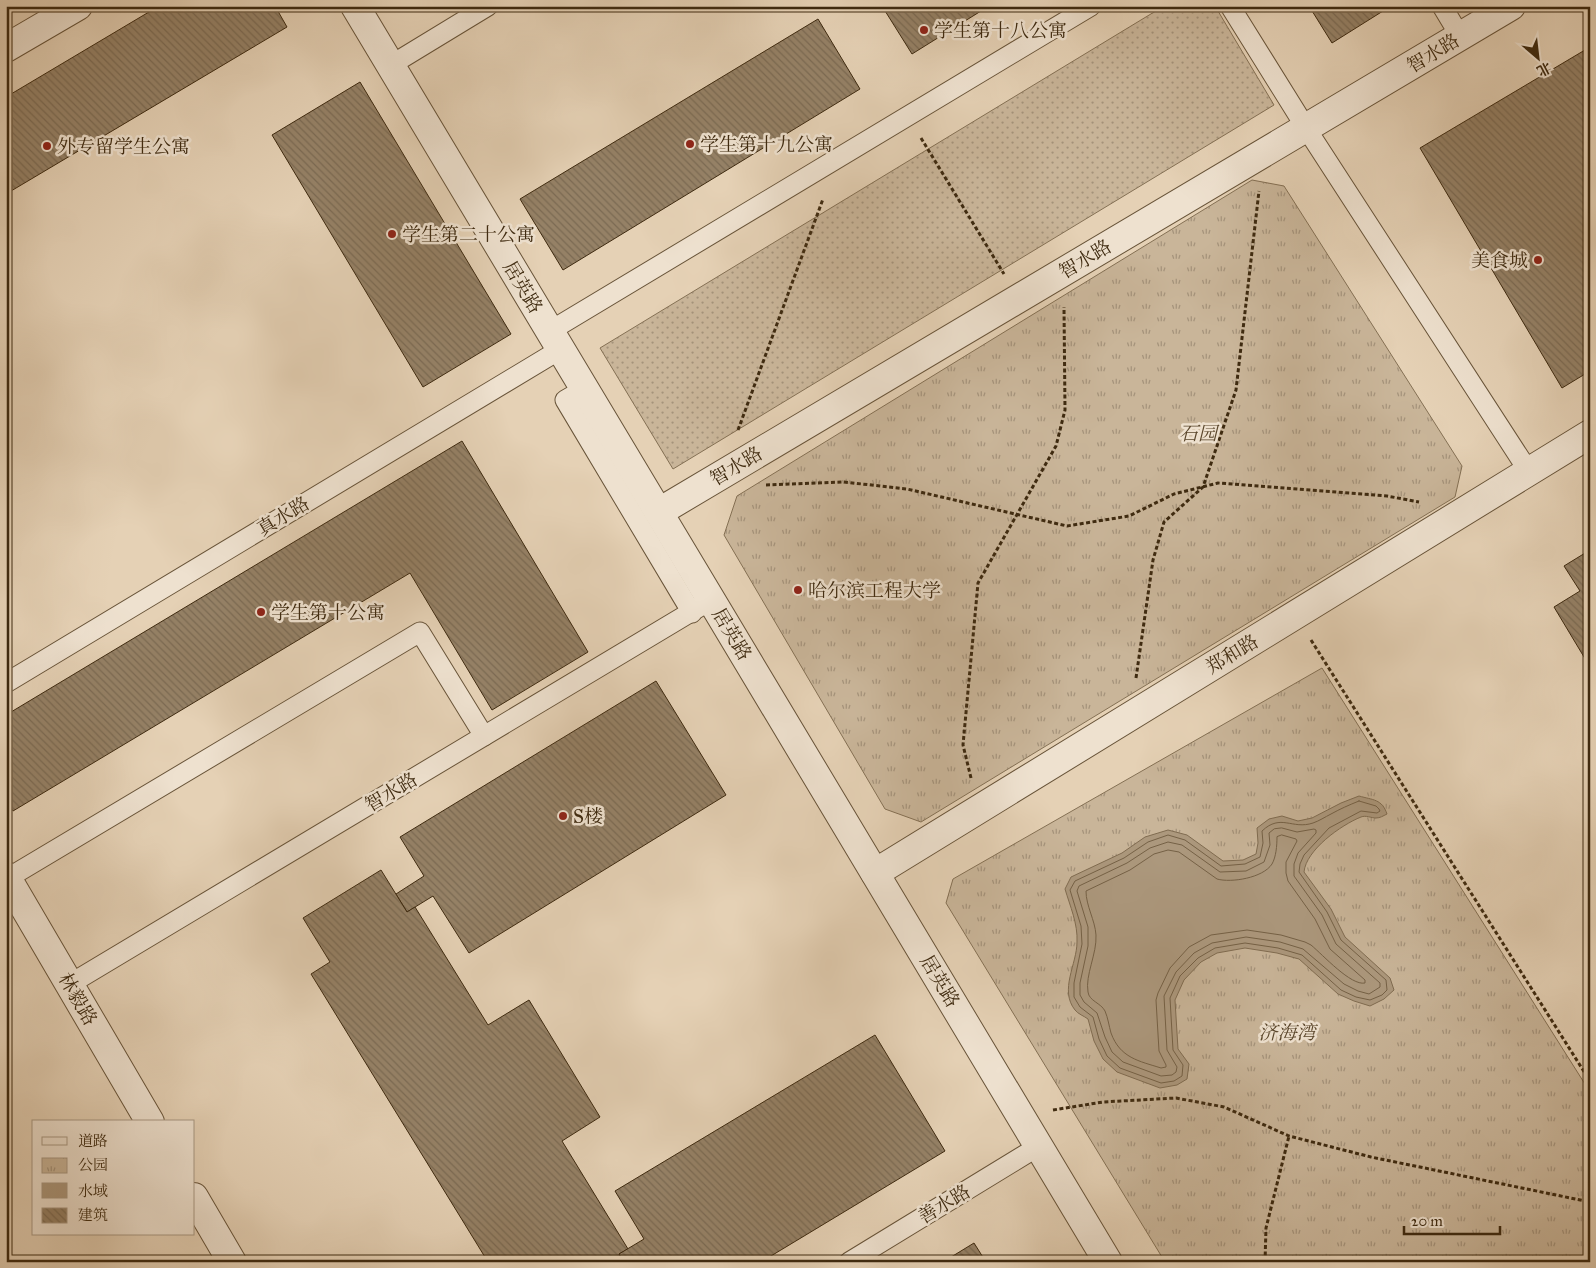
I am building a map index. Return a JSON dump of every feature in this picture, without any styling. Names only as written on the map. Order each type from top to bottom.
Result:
[{"type":"street","points":[[6,48],[78,6]]},
{"type":"street","name":"居英路","points":[[355,6],[659,512],[702,607],[875,873],[1108,1262]]},
{"type":"street","name":"智水路","points":[[659,512],[1511,6]]},
{"type":"street","name":"郑和路","points":[[875,873],[1590,434]]},
{"type":"street","name":"林毅路","points":[[7,877],[149,1120]]},
{"type":"street","points":[[195,1198],[232,1262]]},
{"type":"lane","points":[[390,66],[488,6]]},
{"type":"lane","name":"真水路","points":[[6,683],[555,340],[837,159],[1091,6]]},
{"type":"lane","points":[[1230,6],[1306,128],[1529,472]]},
{"type":"lane","points":[[1442,6],[1460,36]]},
{"type":"lane","points":[[584,389],[565,400],[702,607]]},
{"type":"lane","name":"智水路","points":[[70,984],[702,607]]},
{"type":"lane","points":[[7,877],[420,632],[484,736]]},
{"type":"lane","name":"善水路","points":[[849,1262],[1039,1146]]},
{"type":"path","points":[[907,117],[1019,298]]},
{"type":"path","points":[[1130,716],[1153,560],[1164,522],[1203,487],[1236,390],[1264,153]]},
{"type":"path","points":[[721,475],[837,159]]},
{"type":"path","points":[[984,806],[969,775],[963,745],[978,583],[1056,446],[1065,410],[1064,272]]},
{"type":"path","points":[[758,485],[844,482],[907,489],[1067,526],[1129,516],[1174,494],[1218,483],[1387,496],[1420,503],[1449,521]]},
{"type":"path","points":[[1296,615],[1590,1081]]},
{"type":"path","points":[[1020,1115],[1103,1102],[1176,1098],[1224,1107],[1289,1136],[1371,1157],[1590,1202]]},
{"type":"path","points":[[1265,1262],[1266,1228],[1289,1136]]},
{"type":"green space","points":[[1164,6],[1215,6],[1274,105],[673,469],[600,348]]},
{"type":"green space","name":"石园","points":[[1252,180],[1284,186],[1462,466],[1455,497],[921,822],[885,809],[724,535],[737,496]]},
{"type":"green space","name":"济海湾","points":[[1322,668],[1590,1092],[1590,1262],[1165,1262],[946,903],[953,879]]},
{"type":"water","points":[[1359,796],[1373,799],[1380,803],[1387,814],[1377,818],[1361,817],[1335,832],[1311,855],[1304,872],[1331,909],[1345,937],[1390,978],[1394,990],[1384,999],[1370,1006],[1338,994],[1299,959],[1245,948],[1217,953],[1201,962],[1184,980],[1175,1000],[1178,1049],[1189,1064],[1187,1079],[1177,1085],[1160,1088],[1117,1072],[1103,1059],[1094,1041],[1088,1019],[1076,1011],[1070,1002],[1069,985],[1077,942],[1075,922],[1065,889],[1071,877],[1122,853],[1145,837],[1168,830],[1187,835],[1223,861],[1243,860],[1256,854],[1258,843],[1257,828],[1269,819],[1282,816],[1298,821],[1312,818]]},
{"type":"building","name":"外专留学生公寓","points":[[159,6],[275,6],[287,27],[6,194],[6,97]]},
{"type":"building","name":"学生第十八公寓","points":[[882,6],[989,6],[912,54]]},
{"type":"building","points":[[1309,6],[1391,6],[1332,43]]},
{"type":"building","name":"学生第十九公寓","points":[[818,19],[860,89],[563,270],[520,199]]},
{"type":"building","name":"美食城","points":[[1590,47],[1590,371],[1562,388],[1420,148]]},
{"type":"building","name":"学生第二十公寓","points":[[360,82],[511,334],[423,387],[272,135]]},
{"type":"building","name":"学生第十公寓","points":[[462,441],[588,652],[492,710],[410,573],[13,811],[6,801],[6,715]]},
{"type":"building","points":[[1590,550],[1590,667],[1554,607],[1580,591],[1564,566]]},
{"type":"building","name":"S楼","points":[[656,681],[726,795],[469,953],[433,896],[407,912],[396,894],[424,876],[400,837]]},
{"type":"building","points":[[381,870],[407,912],[415,907],[488,1025],[529,1000],[600,1117],[562,1141],[628,1249],[619,1254],[624,1262],[488,1262],[311,974],[330,962],[303,918]]},
{"type":"building","points":[[875,1035],[945,1151],[761,1262],[662,1262],[660,1259],[655,1262],[624,1262],[619,1254],[644,1239],[615,1191]]},
{"type":"building","points":[[974,1243],[986,1262],[943,1262]]},
{"type":"place","name":"学生第十八公寓","points":[[924,30]]},
{"type":"place","name":"学生第十九公寓","points":[[690,144]]},
{"type":"place","name":"外专留学生公寓","points":[[47,146]]},
{"type":"place","name":"学生第二十公寓","points":[[392,234]]},
{"type":"place","name":"美食城","points":[[1538,260]]},
{"type":"place","name":"哈尔滨工程大学","points":[[798,590]]},
{"type":"place","name":"学生第十公寓","points":[[261,612]]},
{"type":"place","name":"S楼","points":[[563,816]]}]
